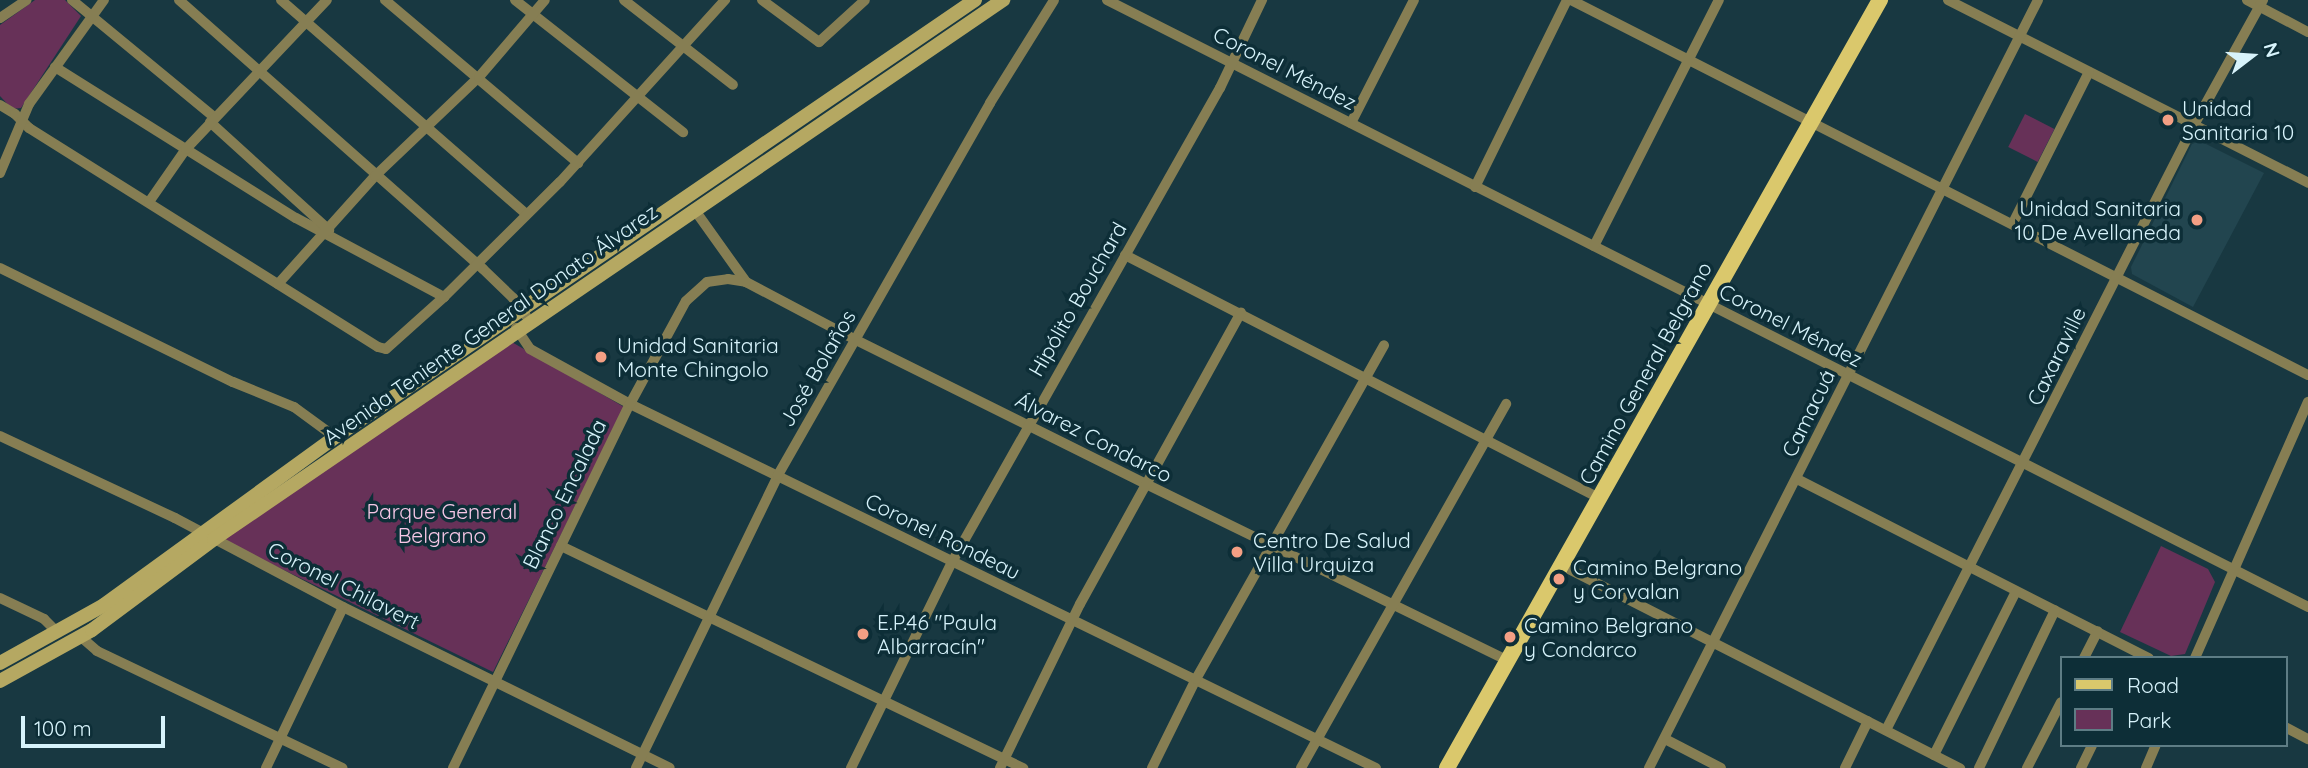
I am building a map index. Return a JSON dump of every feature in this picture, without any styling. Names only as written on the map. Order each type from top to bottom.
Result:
[{"type":"main road","name":"Avenida Teniente General Donato Álvarez","points":[[0,663],[104,605],[200,532],[335,437],[975,0]]},
{"type":"main road","name":"Avenida Teniente General Donato Álvarez","points":[[0,681],[81,637],[214,539],[1003,0]]},
{"type":"main road","name":"Camino General Belgrano","points":[[1447,768],[1880,0]]},
{"type":"street","points":[[0,19],[27,0]]},
{"type":"street","points":[[72,0],[92,14],[213,120],[324,230]]},
{"type":"street","points":[[0,173],[29,104],[104,0]]},
{"type":"street","points":[[179,0],[262,70],[375,176],[477,264],[516,312],[523,327]]},
{"type":"street","points":[[281,0],[526,214]]},
{"type":"street","points":[[149,202],[186,149],[327,0]]},
{"type":"street","points":[[385,0],[578,163]]},
{"type":"street","points":[[515,0],[683,132]]},
{"type":"street","points":[[278,284],[375,176],[479,77],[531,13],[545,0]]},
{"type":"street","points":[[624,0],[733,85]]},
{"type":"street","points":[[0,105],[29,128],[378,348],[391,348],[578,163],[724,0]]},
{"type":"street","points":[[762,0],[817,42],[822,41],[866,0]]},
{"type":"street","name":"José Bolaños","points":[[636,768],[778,475],[990,103],[1054,0]]},
{"type":"street","name":"Coronel Méndez","points":[[1107,0],[2023,466],[2308,607]]},
{"type":"street","name":"Hipólito Bouchard","points":[[851,768],[952,562],[1231,63],[1262,0]]},
{"type":"street","points":[[1351,123],[1414,0]]},
{"type":"street","points":[[1475,187],[1569,0],[2308,375]]},
{"type":"street","points":[[1594,246],[1719,0]]},
{"type":"street","points":[[1948,0],[2308,183]]},
{"type":"street","name":"Camacuá","points":[[1650,768],[2038,0]]},
{"type":"street","points":[[2247,0],[2262,3],[2308,32]]},
{"type":"street","name":"Caxaraville","points":[[1886,730],[2023,466],[2194,125],[2262,3]]},
{"type":"street","points":[[55,67],[186,149],[335,237],[444,297]]},
{"type":"street","points":[[2013,223],[2089,72]]},
{"type":"street","name":"Álvarez Condarco","points":[[694,209],[746,282],[1147,485],[1507,660]]},
{"type":"street","points":[[1125,255],[1241,312],[1599,498]]},
{"type":"street","points":[[0,268],[233,382],[293,407],[335,437]]},
{"type":"street","name":"Blanco Encalada","points":[[453,768],[630,404],[686,301],[696,290],[720,279],[746,282]]},
{"type":"street","points":[[1002,763],[1072,620],[1241,312]]},
{"type":"street","name":"Coronel Rondeau","points":[[523,327],[530,349],[630,404],[1376,768]]},
{"type":"street","points":[[1152,768],[1196,679],[1384,345]]},
{"type":"street","points":[[2196,656],[2308,402]]},
{"type":"street","points":[[1301,768],[1506,404]]},
{"type":"street","name":"Coronel Chilavert","points":[[0,436],[200,532],[342,607],[670,768]]},
{"type":"street","points":[[1797,479],[2098,631],[2137,655]]},
{"type":"street","points":[[561,545],[711,616],[1002,763],[1023,768]]},
{"type":"street","points":[[1561,565],[1960,768]]},
{"type":"street","points":[[1934,755],[2016,591]]},
{"type":"street","points":[[0,598],[44,619],[57,632]]},
{"type":"street","points":[[266,768],[342,607]]},
{"type":"street","points":[[1979,768],[2055,610]]},
{"type":"street","points":[[2085,656],[2098,631]]},
{"type":"street","points":[[81,637],[97,651],[342,768]]},
{"type":"street","points":[[2027,768],[2060,704]]},
{"type":"street","points":[[1845,768],[1868,721]]},
{"type":"street","points":[[2287,728],[2308,739]]},
{"type":"street","points":[[1665,739],[1721,768]]},
{"type":"street","points":[[2081,768],[2091,747]]},
{"type":"street","points":[[2146,768],[2155,747]]},
{"type":"shaded area","name":"Unidad Sanitaria 10 De Avellaneda","points":[[2200,141],[2264,173],[2193,307],[2132,274],[2131,267],[2192,144]]},
{"type":"green space","points":[[35,0],[65,0],[81,16],[21,108],[12,109],[0,96],[0,25]]},
{"type":"green space","points":[[2025,114],[2054,129],[2038,162],[2008,147]]},
{"type":"green space","name":"Parque General Belgrano","points":[[510,341],[624,407],[493,672],[220,539]]},
{"type":"green space","points":[[2161,546],[2208,569],[2215,582],[2185,654],[2171,656],[2120,632]]},
{"type":"place","name":"Unidad Sanitaria 10","points":[[2168,120]]},
{"type":"place","name":"Unidad Sanitaria 10 De Avellaneda","points":[[2197,220]]},
{"type":"place","name":"Unidad Sanitaria Monte Chingolo","points":[[601,357]]},
{"type":"place","name":"Centro De Salud Villa Urquiza","points":[[1237,552]]},
{"type":"place","name":"Camino Belgrano y Corvalan","points":[[1559,579]]},
{"type":"place","name":"E.P.46 \"Paula Albarracín\"","points":[[863,634]]},
{"type":"place","name":"Camino Belgrano y Condarco","points":[[1510,637]]}]
